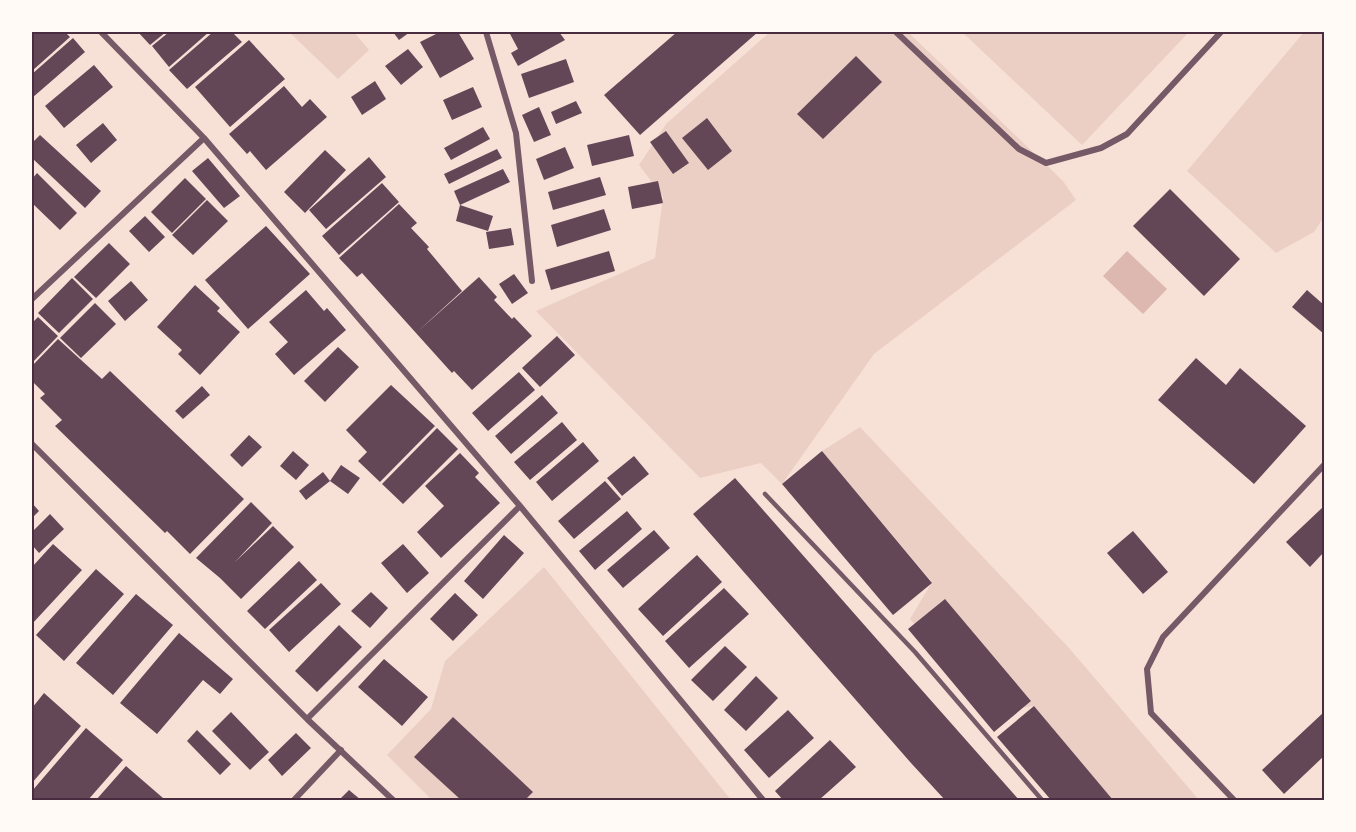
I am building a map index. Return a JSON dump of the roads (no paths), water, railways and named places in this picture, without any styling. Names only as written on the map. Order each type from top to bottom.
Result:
[{"type":"street","points":[[101,32],[204,138],[520,506],[763,801]]},
{"type":"street","points":[[486,32],[516,133],[532,281]]},
{"type":"street","points":[[896,32],[1019,149],[1046,163],[1101,148],[1127,134],[1221,32]]},
{"type":"street","points":[[32,299],[204,138]]},
{"type":"street","points":[[32,444],[307,719],[393,801]]},
{"type":"street","points":[[1234,801],[1151,713],[1147,669],[1163,637],[1324,465]]},
{"type":"street","points":[[307,719],[520,506]]},
{"type":"street","points":[[294,801],[341,750]]},
{"type":"lane","points":[[765,494],[915,652],[1042,801]]}]
